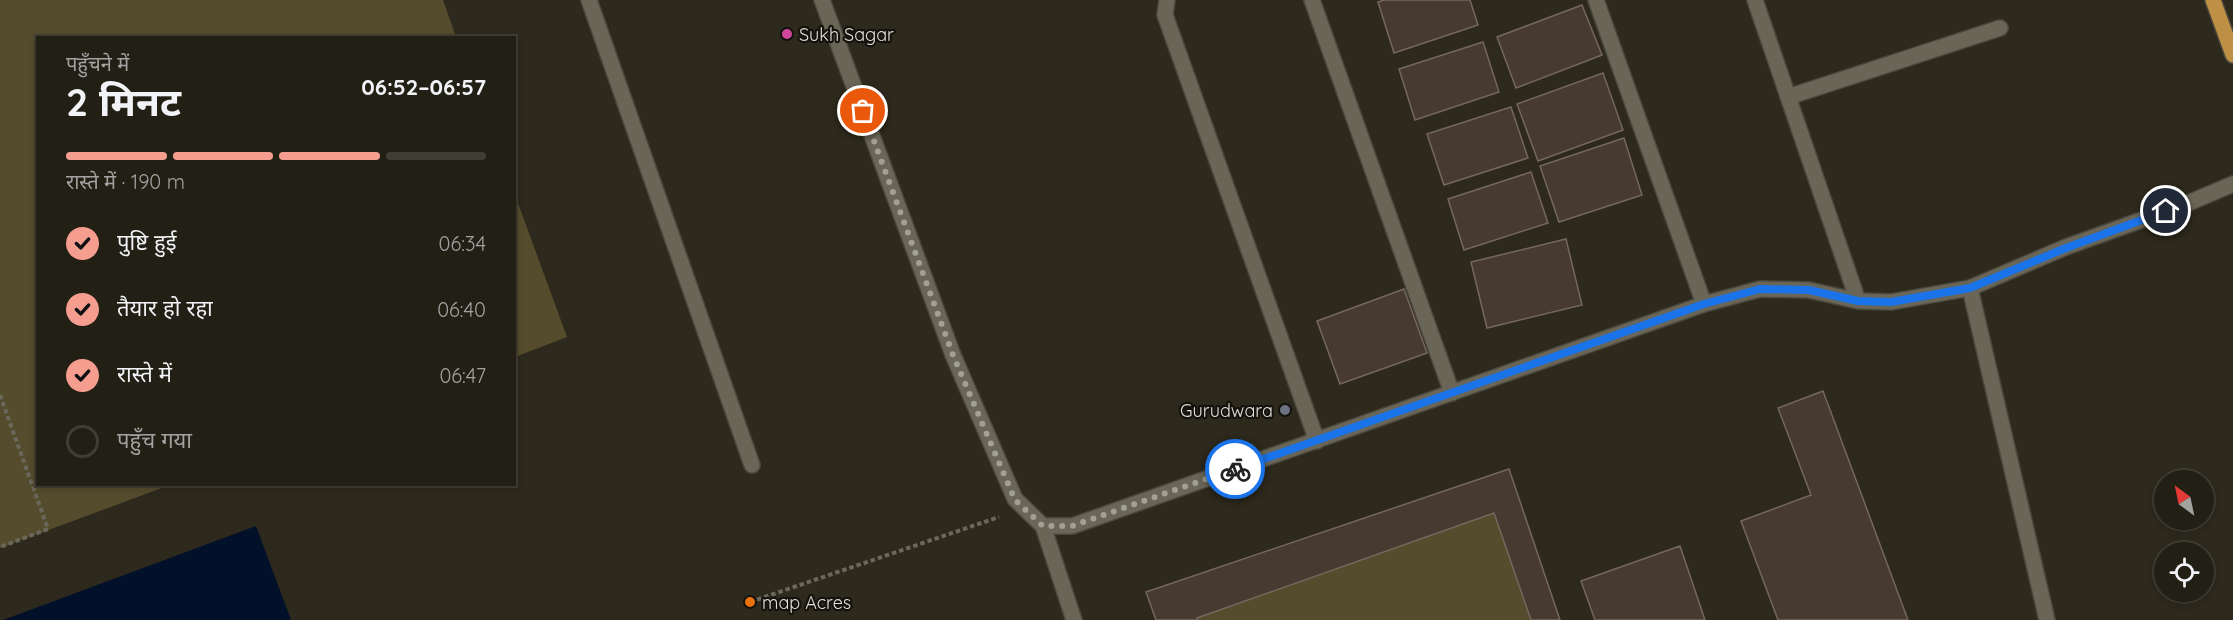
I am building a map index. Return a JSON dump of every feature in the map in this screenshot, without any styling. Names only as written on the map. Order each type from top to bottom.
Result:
[{"type":"main road","points":[[2213,0],[2233,56]]},
{"type":"street","points":[[589,0],[752,465]]},
{"type":"street","points":[[822,0],[953,355],[1015,500],[1043,526],[1074,620]]},
{"type":"street","points":[[1167,0],[1165,15],[1317,441]]},
{"type":"street","points":[[1312,0],[1452,393]]},
{"type":"street","points":[[1596,0],[1704,304]]},
{"type":"street","points":[[1755,0],[1858,301]]},
{"type":"street","points":[[1788,97],[2000,28]]},
{"type":"street","points":[[1043,526],[1072,526],[1704,304],[1760,289],[1809,290],[1858,301],[1891,302],[1970,288],[2066,248],[2186,204],[2233,184]]},
{"type":"street","points":[[1970,288],[2047,620]]},
{"type":"path","points":[[0,395],[48,529],[0,547]]},
{"type":"path","points":[[750,602],[1025,508]]},
{"type":"shaded area","points":[[0,0],[443,0],[456,36],[36,36],[36,486],[167,486],[0,548]]},
{"type":"shaded area","points":[[516,198],[567,337],[516,356]]},
{"type":"shaded area","points":[[1494,513],[1531,620],[1198,620],[1197,618]]},
{"type":"water","points":[[256,526],[291,620],[3,620]]},
{"type":"building","points":[[1384,0],[1470,0],[1478,25],[1394,53],[1378,2]]},
{"type":"building","points":[[1582,5],[1602,55],[1516,88],[1497,37]]},
{"type":"building","points":[[1483,42],[1499,92],[1415,120],[1399,69]]},
{"type":"building","points":[[1603,73],[1623,130],[1538,161],[1517,104]]},
{"type":"building","points":[[1511,107],[1528,158],[1444,185],[1427,134]]},
{"type":"building","points":[[1624,138],[1642,195],[1559,222],[1540,166]]},
{"type":"building","points":[[1531,172],[1548,223],[1464,250],[1448,199]]},
{"type":"building","points":[[1566,239],[1582,305],[1487,328],[1471,262]]},
{"type":"building","points":[[1404,289],[1427,353],[1340,384],[1317,321]]},
{"type":"building","points":[[1823,391],[1908,620],[1778,620],[1741,521],[1811,495],[1778,408]]},
{"type":"building","points":[[1509,469],[1560,620],[1531,620],[1494,513],[1197,618],[1198,620],[1156,620],[1146,592]]},
{"type":"building","points":[[1680,546],[1705,620],[1595,620],[1581,581]]},
{"type":"way so far","points":[[863,111],[953,355],[1015,500],[1043,526],[1072,526],[1235,469]]},
{"type":"place","name":"Sukh Sagar","points":[[787,34]]},
{"type":"place","name":"Gurudwara","points":[[1285,410]]},
{"type":"place","name":"map Acres","points":[[750,602]]},
{"type":"route","points":[[1235,469],[1704,304],[1760,289],[1809,290],[1858,301],[1891,302],[1970,288],[2066,248],[2166,211]]}]
